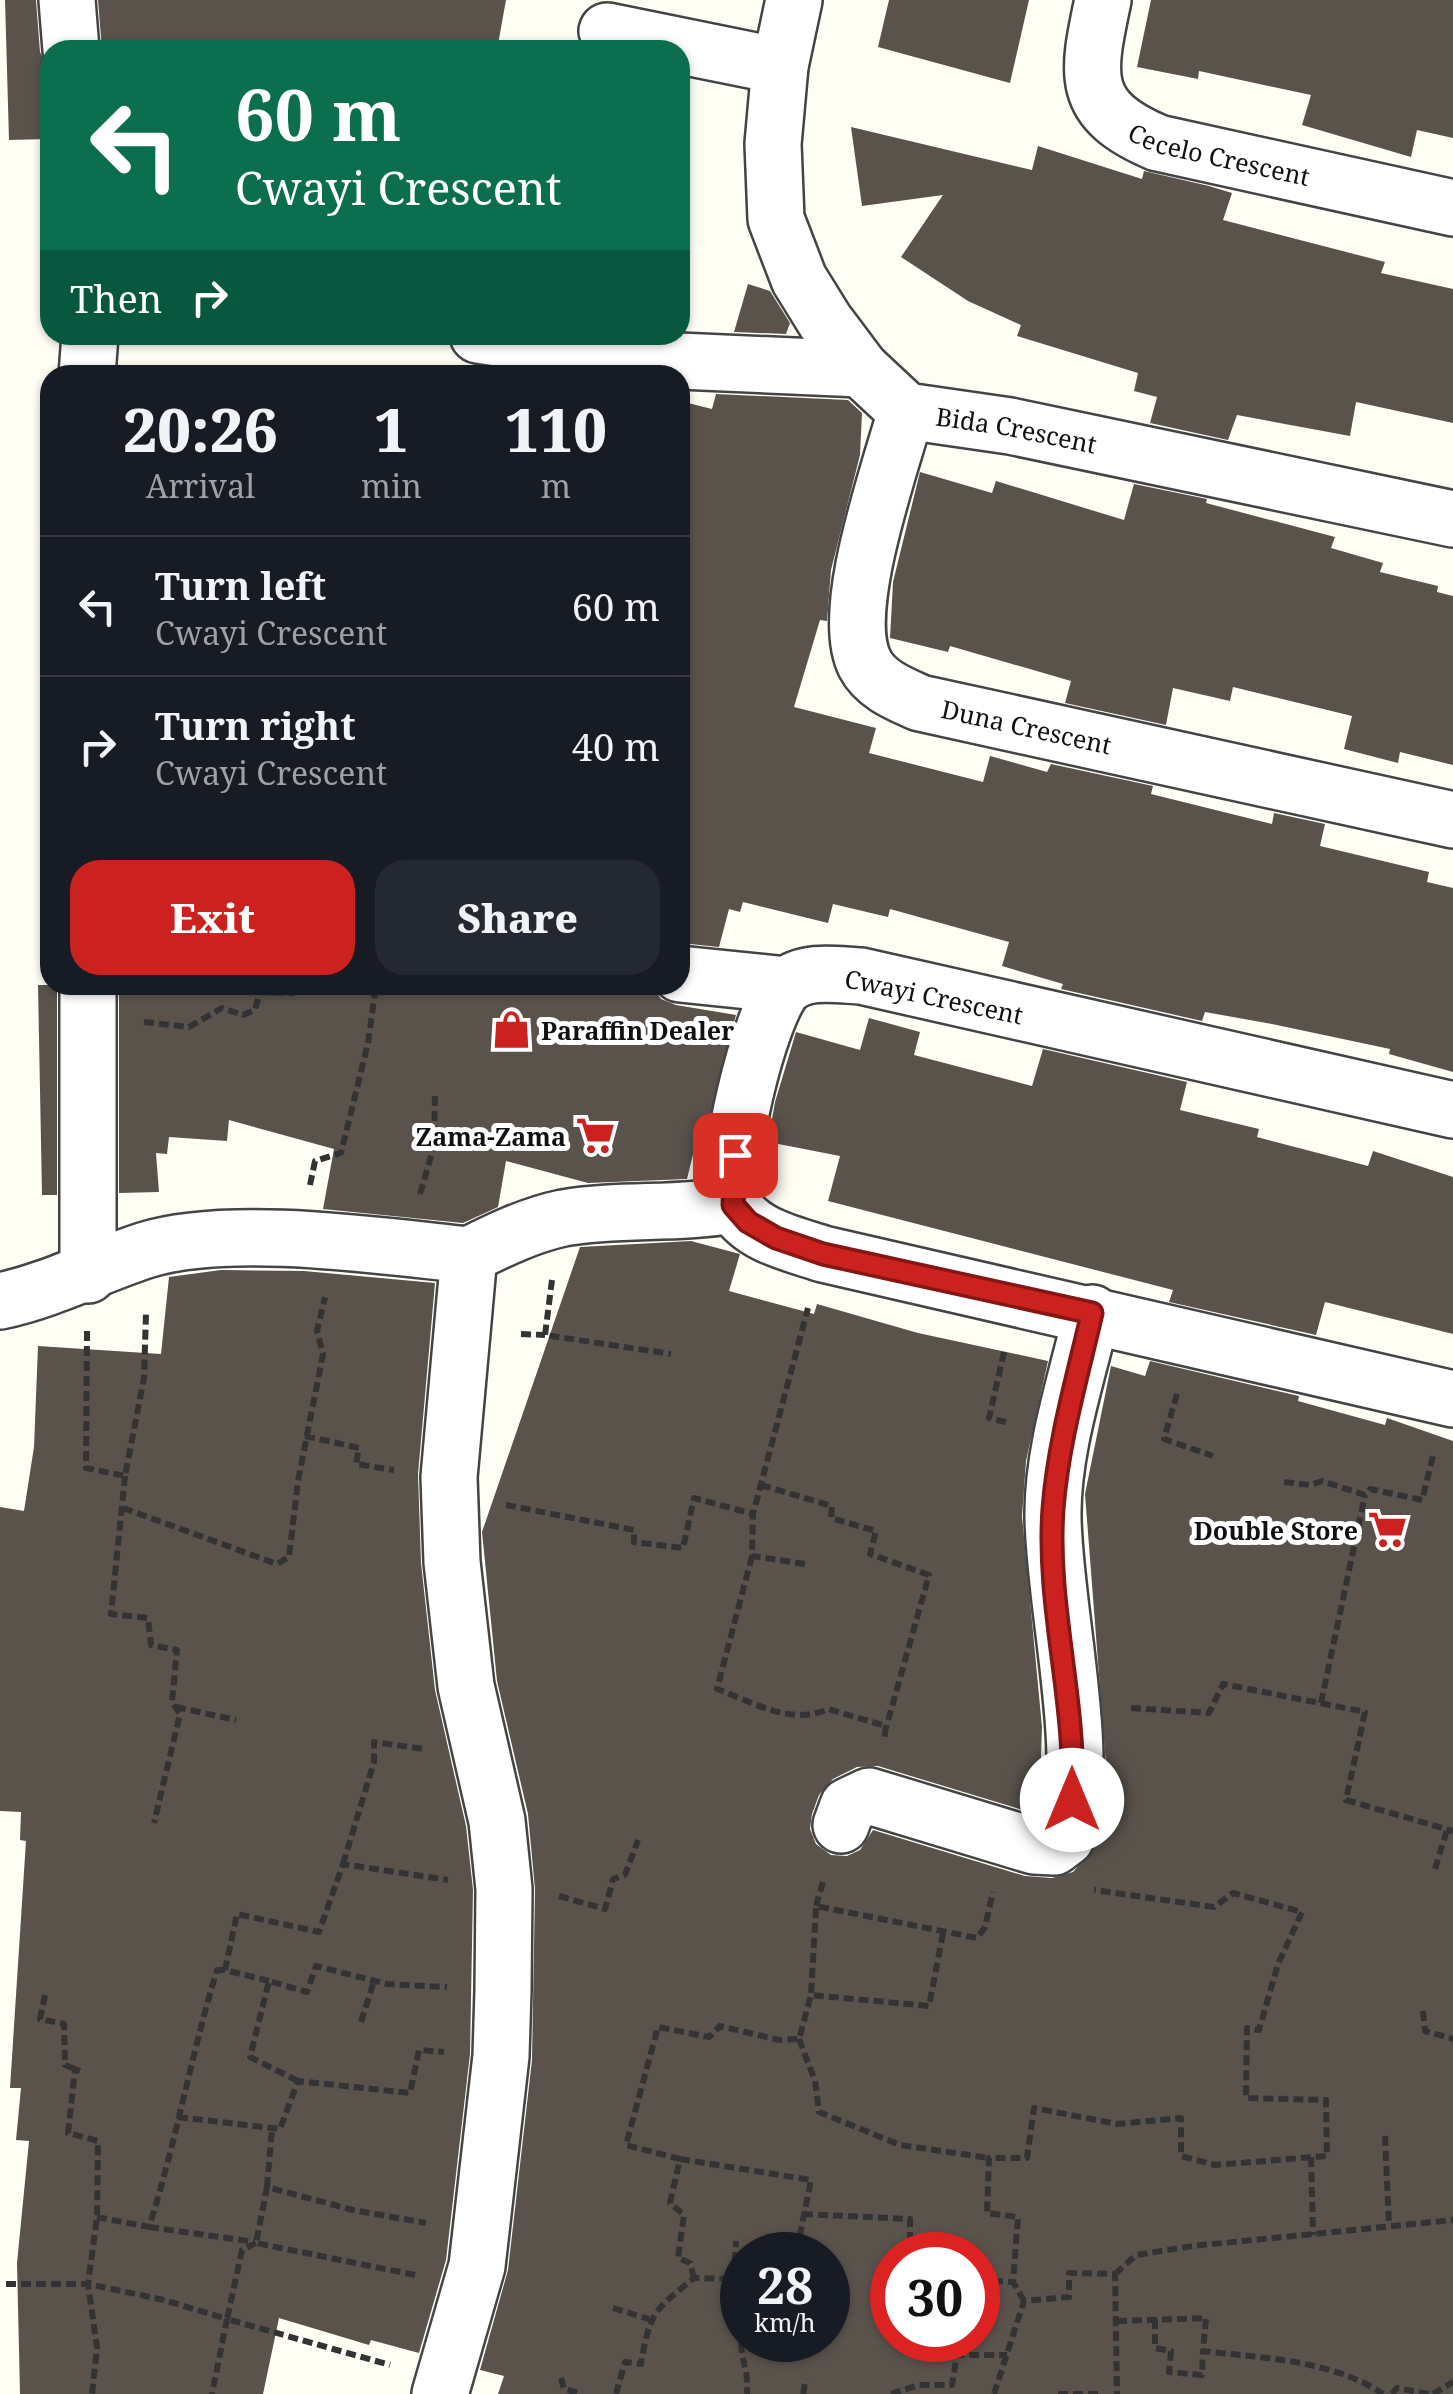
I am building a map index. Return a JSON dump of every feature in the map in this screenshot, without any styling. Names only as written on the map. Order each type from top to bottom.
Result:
[{"type":"street","points":[[68,0],[70,40]]},
{"type":"street","name":"Bida Crescent","points":[[794,0],[780,66],[773,144],[776,219],[799,278],[862,369],[906,411],[1010,426],[1453,518]]},
{"type":"street","name":"Cecelo Crescent","points":[[1102,0],[1090,77],[1099,106],[1124,128],[1158,142],[1453,208]]},
{"type":"street","points":[[607,31],[651,40]]},
{"type":"street","points":[[690,48],[780,66]]},
{"type":"street","points":[[543,345],[634,359],[862,369]]},
{"type":"street","name":"Duna Crescent","points":[[906,411],[859,589],[854,630],[866,666],[887,688],[920,703],[1453,820]]},
{"type":"street","name":"Cwayi Crescent","points":[[690,975],[787,985],[820,974],[861,976],[1453,1110]]},
{"type":"street","points":[[787,985],[769,1012],[755,1057],[732,1175],[733,1205],[748,1222],[776,1238],[823,1254],[1451,1398]]},
{"type":"street","points":[[87,999],[88,1275]]},
{"type":"street","points":[[0,1300],[88,1275],[147,1250],[199,1240],[319,1242],[469,1255],[511,1234],[560,1219],[692,1212],[733,1205]]},
{"type":"street","points":[[442,2387],[476,2264],[500,2056],[503,1990],[504,1888],[498,1821],[466,1686],[457,1626],[450,1495],[469,1255]]},
{"type":"street","points":[[855,1810],[1029,1842],[1066,1838],[1071,1821],[1070,1705],[1053,1511],[1064,1437],[1092,1313]]},
{"type":"path","points":[[87,999],[189,1027],[222,1008],[244,1015],[255,1010],[259,995]]},
{"type":"path","points":[[123,1508],[277,1564],[289,1557],[305,1436],[323,1354],[317,1331],[319,1242],[315,1161],[341,1152],[368,1043],[375,995]]},
{"type":"path","points":[[404,1248],[434,1146],[435,1094]]},
{"type":"path","points":[[560,1219],[545,1335],[671,1354]]},
{"type":"path","points":[[147,1250],[144,1378],[126,1476],[110,1614],[148,1618],[151,1646],[178,1650],[172,1702],[180,1714],[154,1823]]},
{"type":"path","points":[[823,1254],[752,1514],[752,1556],[717,1689],[779,1712],[810,1718],[828,1710],[886,1726],[886,1730]]},
{"type":"path","points":[[88,1275],[86,1468],[126,1476]]},
{"type":"path","points":[[1193,1337],[1164,1438],[1213,1456]]},
{"type":"path","points":[[1322,1704],[1364,1494],[1370,1489],[1422,1500],[1451,1398]]},
{"type":"path","points":[[305,1436],[358,1448],[356,1464],[450,1495],[489,1499],[528,1512],[634,1530],[634,1542],[684,1548],[694,1498],[752,1514]]},
{"type":"path","points":[[1284,1482],[1310,1485],[1322,1481],[1364,1494]]},
{"type":"path","points":[[761,1486],[832,1506],[831,1518],[876,1531],[870,1554],[929,1575],[886,1730],[855,1810]]},
{"type":"path","points":[[752,1556],[805,1564]]},
{"type":"path","points":[[1070,1705],[1209,1713],[1223,1684],[1365,1712],[1346,1800],[1450,1830],[1435,1869]]},
{"type":"path","points":[[175,1707],[236,1720]]},
{"type":"path","points":[[225,1970],[237,1914],[319,1932],[374,1762],[374,1742],[484,1758]]},
{"type":"path","points":[[343,1864],[540,1891],[605,1909],[613,1879],[625,1875],[638,1840]]},
{"type":"path","points":[[1029,1842],[1070,1870],[1073,1886],[1214,1907],[1234,1892],[1302,1912],[1278,1964],[1259,2030],[1247,2028],[1246,2098],[1326,2100],[1327,2156],[1215,2165],[1181,2156],[1181,2118],[1117,2124],[1034,2108],[1027,2158],[989,2158],[900,2145],[819,2112],[815,2081],[798,2039],[811,1995],[816,1906],[976,1938],[1029,1842]]},
{"type":"path","points":[[811,1995],[929,2006],[943,1933]]},
{"type":"path","points":[[149,2227],[168,2168],[217,1970],[307,1992],[316,1966],[374,1981],[503,1990]]},
{"type":"path","points":[[269,1981],[250,2057],[298,2081],[410,2093],[419,2050],[500,2056]]},
{"type":"path","points":[[361,2022],[374,1981]]},
{"type":"path","points":[[45,1995],[40,2020],[64,2024],[65,2066],[77,2070],[68,2133],[98,2141],[97,2216],[88,2284],[97,2348],[92,2394]]},
{"type":"path","points":[[1424,2011],[1425,2031],[1453,2039]]},
{"type":"path","points":[[798,2039],[779,2040],[720,2026],[710,2036],[658,2027],[626,2145],[811,2180],[800,2232]]},
{"type":"path","points":[[178,2116],[280,2129],[298,2081]]},
{"type":"path","points":[[212,2394],[242,2250],[256,2242],[267,2187],[272,2128]]},
{"type":"path","points":[[1384,2136],[1389,2224]]},
{"type":"path","points":[[1311,2157],[1313,2235]]},
{"type":"path","points":[[680,2158],[670,2202],[684,2215],[678,2258],[690,2263],[694,2278]]},
{"type":"path","points":[[989,2158],[986,2213],[1018,2217],[1013,2282],[1024,2301],[994,2394]]},
{"type":"path","points":[[267,2187],[353,2210],[414,2219],[476,2264]]},
{"type":"path","points":[[803,2214],[910,2219],[910,2232]]},
{"type":"path","points":[[97,2216],[256,2242],[476,2264]]},
{"type":"path","points":[[1024,2301],[1070,2297],[1069,2274],[1115,2274],[1136,2255],[1231,2241],[1453,2220]]},
{"type":"path","points":[[1115,2274],[1116,2394]]},
{"type":"path","points":[[616,2394],[625,2362],[641,2364],[648,2319],[694,2278],[720,2278]]},
{"type":"path","points":[[1000,2281],[1013,2282]]},
{"type":"path","points":[[6,2284],[88,2284],[150,2296],[442,2387]]},
{"type":"path","points":[[614,2308],[648,2319]]},
{"type":"path","points":[[1117,2321],[1155,2319],[1206,2318],[1202,2375],[1169,2372],[1171,2351],[1155,2348],[1155,2319]]},
{"type":"path","points":[[1203,2351],[1291,2361],[1369,2384],[1383,2394]]},
{"type":"path","points":[[892,2394],[920,2385],[952,2384],[958,2356],[1007,2355]]},
{"type":"path","points":[[744,2362],[749,2371],[747,2394]]},
{"type":"path","points":[[561,2378],[564,2389],[582,2394]]},
{"type":"path","points":[[803,2394],[806,2379]]},
{"type":"path","points":[[1392,2394],[1396,2388],[1431,2394],[1453,2382]]},
{"type":"path","points":[[1058,2394],[1098,2394]]},
{"type":"building","points":[[5,0],[36,0],[40,139],[9,140]]},
{"type":"building","points":[[98,0],[506,0],[499,40],[101,40]]},
{"type":"building","points":[[889,0],[1029,0],[1010,83],[878,47]]},
{"type":"building","points":[[1151,0],[1453,0],[1453,138],[1417,130],[1411,157],[1302,125],[1311,95],[1199,71],[1198,79],[1137,67]]},
{"type":"building","points":[[851,127],[1032,170],[1038,146],[1142,179],[1144,171],[1209,186],[1232,193],[1223,220],[1385,262],[1381,273],[1453,289],[1453,423],[1356,402],[1350,436],[1237,415],[1228,440],[1150,423],[1157,397],[1134,391],[1138,373],[1017,336],[1021,325],[968,301],[901,257],[943,195],[862,206]]},
{"type":"building","points":[[748,284],[770,291],[790,323],[786,334],[734,332]]},
{"type":"building","points":[[716,394],[848,400],[862,413],[860,455],[831,570],[827,621],[820,620],[794,707],[876,728],[869,753],[983,782],[990,756],[1047,772],[1051,764],[1153,786],[1151,794],[1272,824],[1274,813],[1325,824],[1320,846],[1429,872],[1427,882],[1453,888],[1453,1072],[1389,1054],[1390,1049],[1272,1024],[1205,1012],[1202,1021],[1061,989],[1063,984],[1002,966],[1009,942],[890,909],[888,917],[833,904],[828,923],[743,902],[740,912],[729,909],[719,947],[690,944],[690,404],[712,409]]},
{"type":"building","points":[[920,472],[992,493],[996,481],[1124,520],[1134,484],[1207,499],[1206,503],[1335,537],[1331,548],[1383,563],[1380,572],[1438,586],[1437,592],[1453,596],[1453,765],[1400,752],[1398,763],[1344,749],[1352,716],[1233,687],[1230,701],[1173,688],[1166,725],[1065,703],[1071,681],[950,646],[948,652],[890,638],[893,582]]},
{"type":"building","points":[[38,985],[40,995],[57,995],[57,1195],[42,1195]]},
{"type":"building","points":[[119,995],[658,995],[676,1005],[736,1015],[706,1131],[699,1130],[687,1179],[588,1183],[506,1161],[498,1207],[463,1223],[323,1209],[334,1149],[229,1120],[227,1141],[169,1137],[167,1154],[156,1153],[159,1192],[119,1193]]},
{"type":"building","points":[[869,1018],[920,1032],[914,1055],[1032,1086],[1043,1049],[1187,1082],[1180,1110],[1259,1129],[1257,1137],[1368,1166],[1373,1151],[1453,1177],[1453,1334],[1325,1302],[1316,1335],[1169,1302],[1173,1290],[828,1201],[840,1156],[768,1142],[775,1102],[796,1032],[860,1050]]},
{"type":"building","points":[[691,1241],[740,1254],[729,1291],[814,1314],[817,1304],[918,1333],[1048,1361],[1026,1461],[1022,1516],[1042,1727],[1039,1815],[878,1766],[857,1767],[833,1779],[819,1795],[810,1829],[816,1844],[831,1855],[847,1856],[860,1850],[873,1830],[1025,1876],[1052,1878],[1073,1872],[1096,1846],[1106,1765],[1085,1494],[1111,1366],[1145,1376],[1150,1361],[1299,1396],[1298,1401],[1385,1425],[1387,1418],[1453,1441],[1453,2394],[498,2394],[504,2376],[480,2370],[508,2270],[532,2060],[535,1889],[528,1814],[497,1681],[482,1532],[580,1247]]},
{"type":"building","points":[[221,1270],[304,1271],[435,1283],[418,1474],[421,1563],[435,1690],[466,1826],[473,1890],[470,2054],[446,2260],[419,2353],[371,2340],[369,2345],[279,2318],[263,2394],[20,2394],[17,2263],[29,2141],[16,2140],[21,2088],[10,2088],[26,1841],[20,1840],[21,1812],[0,1811],[0,1507],[24,1511],[34,1447],[38,1346],[161,1354],[169,1277]]},
{"type":"place","name":"Paraffin Dealer","points":[[511,1030]]},
{"type":"place","name":"Zama-Zama","points":[[596,1136]]},
{"type":"place","name":"Double Store","points":[[1388,1530]]},
{"type":"route","points":[[735,1155],[733,1205],[748,1222],[776,1238],[823,1254],[1092,1313],[1064,1437],[1053,1511],[1070,1705],[1072,1800]]}]
